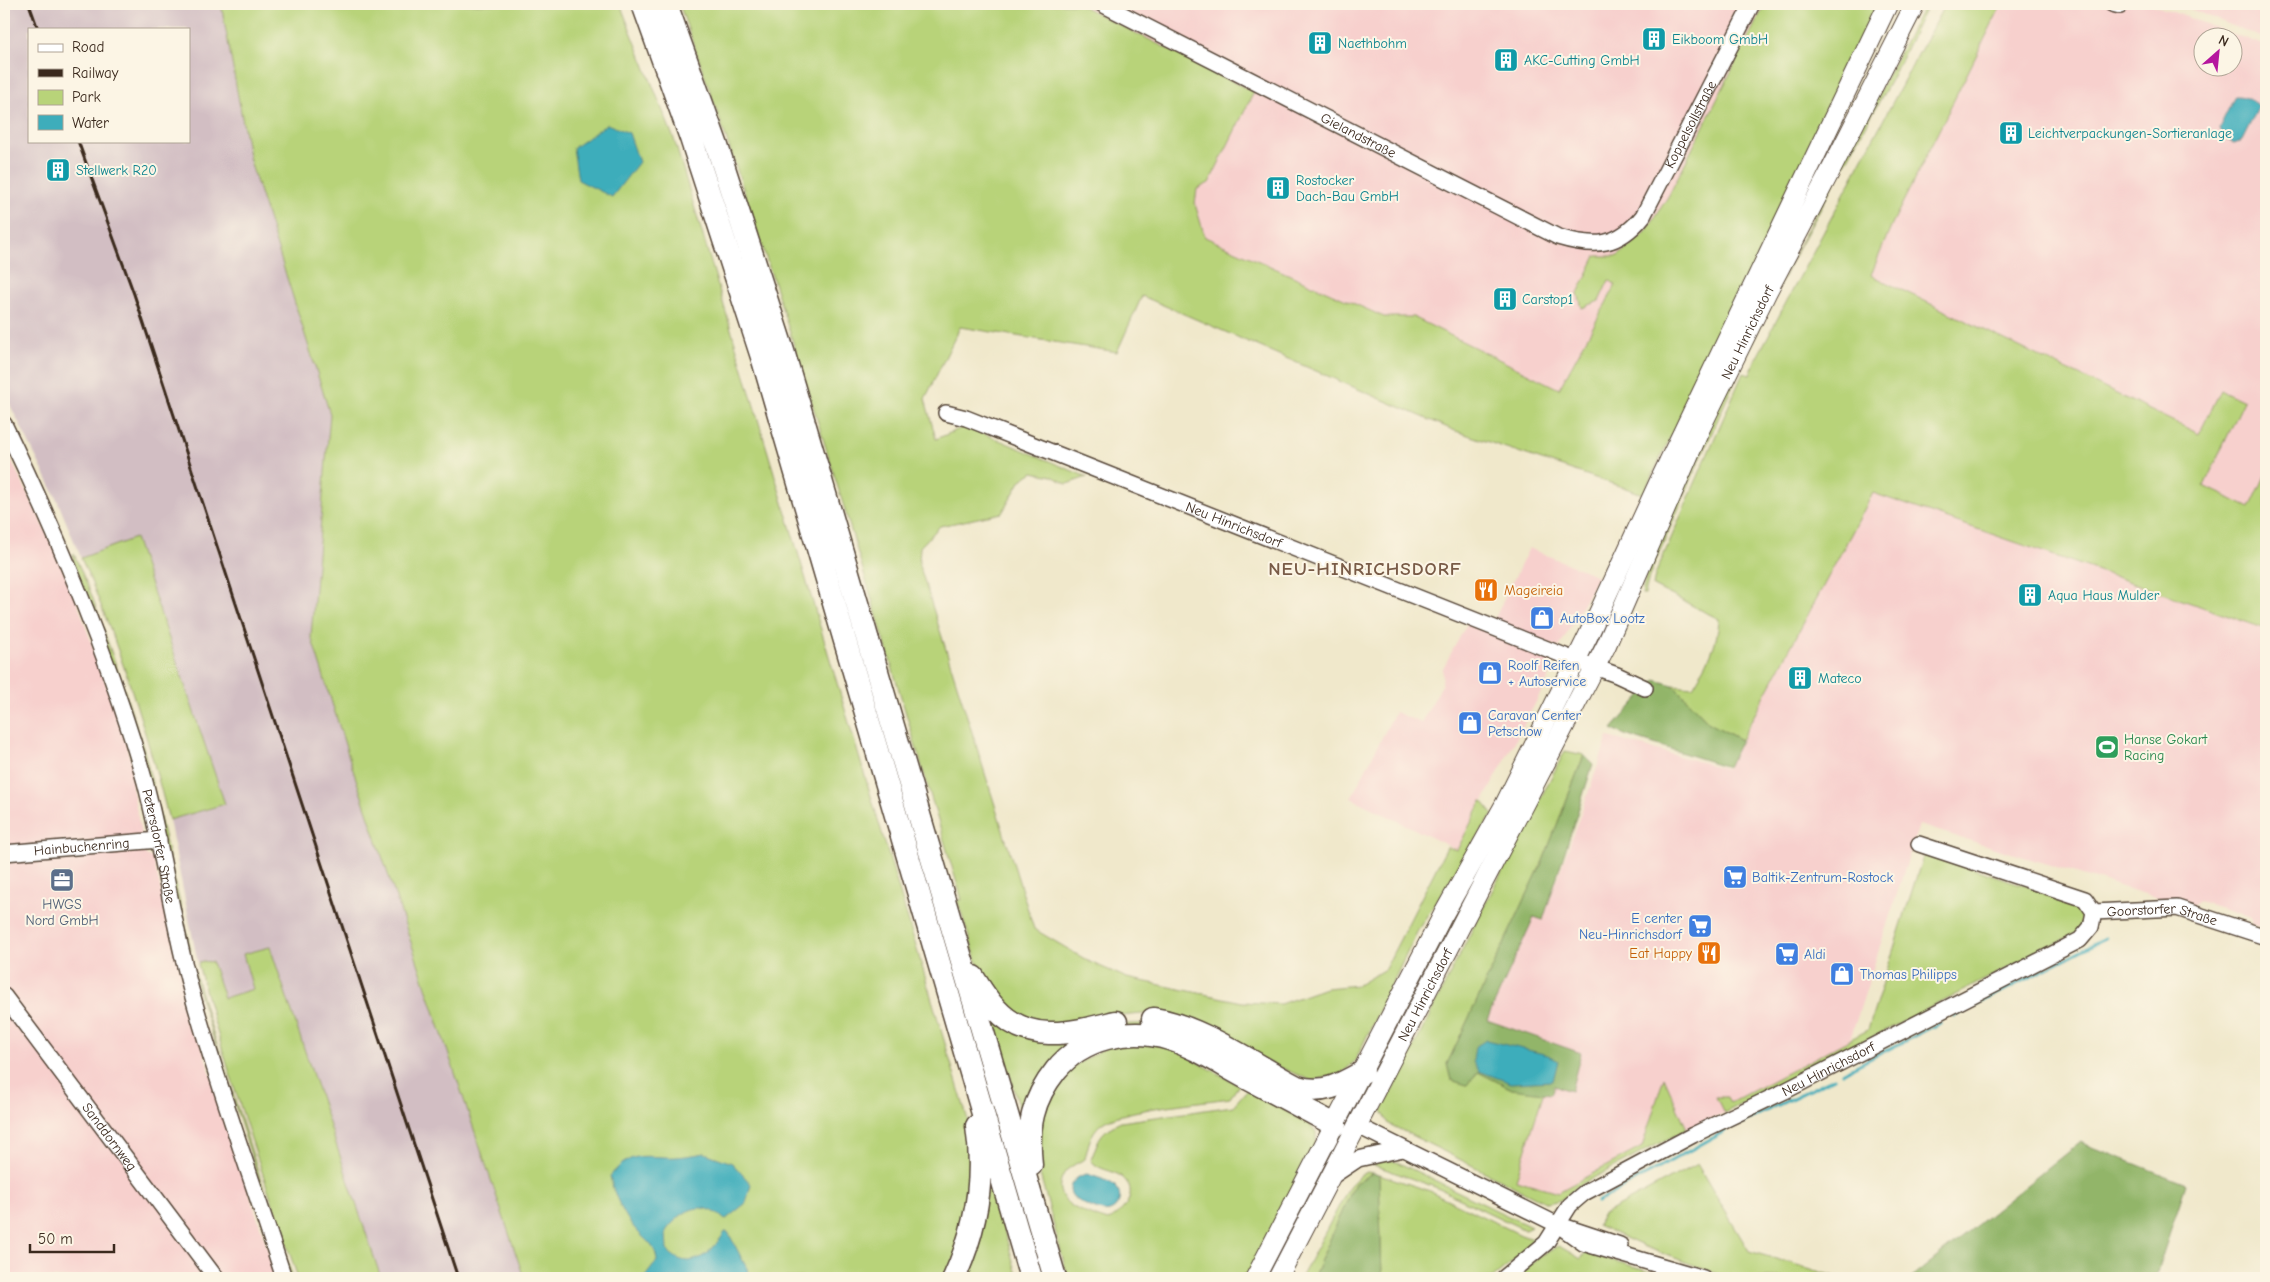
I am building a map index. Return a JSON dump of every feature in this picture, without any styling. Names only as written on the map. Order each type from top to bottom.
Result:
[{"type":"highway","points":[[643,4],[697,156],[763,360],[1031,1278]]},
{"type":"highway","points":[[666,4],[717,146],[783,352],[1054,1278]]},
{"type":"highway","points":[[961,960],[997,1011],[1016,1025],[1029,1030],[1055,1034],[1128,1019],[1167,1021],[1196,1032],[1297,1087],[1345,1121]]},
{"type":"highway","points":[[1038,1221],[1028,1137],[1034,1108],[1043,1089],[1059,1066],[1080,1050],[1102,1040],[1137,1032],[1171,1039],[1345,1121]]},
{"type":"highway","points":[[954,1278],[965,1254],[978,1204],[978,1128],[970,1102],[969,1066]]},
{"type":"highway","points":[[1297,1087],[1312,1091],[1331,1089],[1362,1072]]},
{"type":"main road","name":"Neu Hinrichsdorf","points":[[1345,1121],[1362,1072],[1446,909],[1490,835],[1588,636],[1658,482],[1888,4]]},
{"type":"main road","name":"Neu Hinrichsdorf","points":[[1345,1121],[1595,667],[1633,588],[1701,428],[1767,292],[1834,166],[1915,4]]},
{"type":"main road","points":[[1588,636],[1585,651],[1588,660],[1595,667]]},
{"type":"main road","points":[[1575,660],[1582,671],[1586,684]]},
{"type":"main road","points":[[1278,1278],[1331,1177],[1345,1121]]},
{"type":"main road","points":[[1255,1278],[1345,1121]]},
{"type":"street","name":"Gielandstraße","points":[[1102,4],[1558,237],[1589,245],[1605,244],[1620,237]]},
{"type":"street","name":"Koppelsollstraße","points":[[1620,237],[1634,228],[1654,198],[1752,4]]},
{"type":"street","name":"Neu Hinrichsdorf","points":[[946,413],[966,418],[1644,688]]},
{"type":"street","name":"Petersdorfer Straße","points":[[4,424],[64,550],[104,654],[134,746],[159,840],[179,939],[207,1044],[284,1278]]},
{"type":"street","name":"Hainbuchenring","points":[[4,853],[159,840]]},
{"type":"street","name":"Goorstorfer Straße","points":[[1919,844],[2075,895],[2084,899],[2094,912],[2177,908],[2266,937]]},
{"type":"street","name":"Neu Hinrichsdorf","points":[[1504,1278],[1546,1243],[1570,1204],[1584,1193],[2080,940],[2092,928],[2094,912]]},
{"type":"street","name":"Sanddornweg","points":[[4,996],[216,1278]]},
{"type":"street","points":[[1345,1121],[1558,1225],[1583,1243],[1704,1278]]},
{"type":"street","points":[[1331,1177],[1358,1159],[1404,1149]]},
{"type":"shaded area","points":[[4,4],[221,4],[250,161],[330,414],[311,636],[353,770],[524,1278],[381,1278],[270,947],[253,989],[224,998],[212,962],[202,961],[198,964],[169,820],[224,805],[135,539],[81,558],[55,495],[4,393]]},
{"type":"shaded area","points":[[1079,4],[1765,4],[1669,195],[1645,233],[1618,256],[1596,256],[1578,293],[1582,308],[1599,301],[1609,280],[1616,284],[1560,389],[1413,317],[1384,317],[1205,237],[1195,204],[1202,66]]},
{"type":"shaded area","points":[[1999,4],[2151,4],[2217,28],[2192,28],[2192,78],[2242,78],[2242,37],[2266,46],[2266,474],[2250,508],[2204,487],[2244,402],[2221,391],[2199,435],[1871,275],[1892,224],[2001,6]]},
{"type":"shaded area","points":[[2177,4],[2266,4],[2266,39]]},
{"type":"shaded area","points":[[4,445],[57,554],[79,607],[115,710],[134,770],[132,786],[145,854],[153,859],[197,1032],[277,1278],[4,1278]]},
{"type":"shaded area","points":[[1873,493],[2266,629],[2266,929],[2252,925],[2252,917],[2199,901],[2191,908],[1919,825],[1850,1040],[1730,1103],[1716,1097],[1724,1113],[1687,1129],[1664,1078],[1642,1147],[1558,1192],[1516,1180],[1544,1091],[1486,1020],[1534,917],[1543,919],[1608,737],[1727,769]]},
{"type":"shaded area","points":[[1529,548],[1598,576],[1559,648],[1494,620]]},
{"type":"shaded area","points":[[1468,622],[1548,659],[1553,670],[1457,850],[1351,798],[1395,712],[1421,723],[1442,685],[1443,668]]},
{"type":"green space","points":[[221,4],[620,4],[674,139],[971,1130],[972,1205],[948,1278],[524,1278],[353,770],[311,636],[330,414],[250,161]]},
{"type":"green space","points":[[679,4],[1078,4],[1254,92],[1209,183],[1197,189],[1195,204],[1205,237],[1384,317],[1413,317],[1559,389],[1616,285],[1609,280],[1599,301],[1582,308],[1578,293],[1596,256],[1618,256],[1645,233],[1669,195],[1765,4],[1880,4],[1643,494],[1453,430],[1142,296],[1117,352],[960,327],[925,399],[936,439],[966,426],[1087,477],[1067,484],[1052,476],[1033,472],[1021,480],[1002,513],[940,526],[920,547],[919,564],[1034,929],[1090,962],[1127,978],[1242,1002],[1280,1004],[1326,988],[1358,985],[1385,969],[1447,847],[1457,850],[1482,801],[1493,814],[1419,928],[1355,1061],[1342,1073],[1312,1081],[1154,1013],[1108,1017],[1067,1027],[1016,1019],[983,980],[957,900],[962,900],[792,338],[756,226]]},
{"type":"green space","points":[[1925,4],[1928,4],[1891,80],[1792,260],[1739,371],[1649,576],[1645,594],[1642,594],[1647,569],[1741,356]]},
{"type":"green space","points":[[1945,4],[1999,4],[2001,6],[1892,224],[1871,275],[2199,434],[2221,390],[2244,401],[2204,486],[2250,508],[2266,474],[2266,629],[1873,493],[1741,740],[1709,723],[1673,685],[1693,687],[1707,663],[1714,646],[1719,619],[1653,586],[1655,575],[1743,373],[1750,375],[1756,359]]},
{"type":"green space","points":[[135,538],[225,804],[169,820],[131,687],[108,622],[81,558]]},
{"type":"green space","points":[[74,554],[92,596],[143,745],[191,951],[187,948],[72,557]]},
{"type":"green space","points":[[1655,680],[1673,685],[1709,723],[1741,740],[1728,767],[1625,735],[1612,729]]},
{"type":"green space","points":[[1565,751],[1584,755],[1543,861],[1447,1064],[1451,1080],[1467,1085],[1478,1072],[1512,1089],[1544,1091],[1516,1180],[1558,1192],[1642,1147],[1664,1077],[1687,1129],[1578,1186],[1561,1200],[1547,1203],[1389,1124],[1382,1111],[1479,916]]},
{"type":"green space","points":[[1584,755],[1593,764],[1543,920],[1534,917],[1487,1020],[1581,1053],[1571,1091],[1554,1086],[1551,1094],[1512,1089],[1478,1072],[1467,1085],[1451,1080],[1447,1064],[1543,861]]},
{"type":"green space","points":[[1924,853],[2074,901],[2082,908],[2085,920],[2076,933],[1724,1113],[1716,1097],[1727,1097],[1730,1103],[1868,1030]]},
{"type":"green space","points":[[270,947],[381,1278],[298,1278],[258,1161],[198,964],[202,961],[212,962],[224,998],[253,989],[243,954]]},
{"type":"green space","points":[[193,966],[293,1278],[290,1278],[192,971]]},
{"type":"green space","points":[[992,1013],[1012,1027],[1029,1035],[1045,1038],[1059,1038],[1129,1024],[1147,1024],[1172,1028],[1197,1037],[1327,1108],[1329,1111],[1325,1111],[1204,1046],[1163,1030],[1143,1027],[1122,1029],[1100,1035],[1067,1055],[1050,1072],[1038,1091],[1025,1127]]},
{"type":"green space","points":[[1119,1040],[1169,1046],[1239,1085],[1230,1098],[1143,1110],[1125,1114],[1101,1124],[1092,1136],[1085,1159],[1067,1170],[1060,1183],[1060,1192],[1064,1199],[1080,1211],[1108,1221],[1119,1213],[1128,1202],[1130,1189],[1122,1177],[1097,1166],[1091,1160],[1101,1136],[1108,1129],[1121,1122],[1233,1106],[1247,1090],[1310,1124],[1316,1132],[1316,1146],[1249,1278],[1068,1278],[1034,1152],[1039,1112],[1058,1075]]},
{"type":"green space","points":[[2080,1142],[2186,1184],[2155,1278],[1911,1278]]},
{"type":"green space","points":[[1387,1159],[1399,1163],[1531,1227],[1525,1230],[1435,1187],[1371,1164],[1369,1161]]},
{"type":"green space","points":[[1697,1164],[1749,1251],[1841,1278],[1728,1278],[1643,1246],[1597,1225],[1602,1215]]},
{"type":"green space","points":[[985,1165],[1018,1278],[960,1278]]},
{"type":"green space","points":[[1367,1172],[1373,1173],[1355,1183],[1313,1278],[1301,1278],[1350,1185],[1360,1175]]},
{"type":"green space","points":[[1373,1173],[1379,1174],[1382,1278],[1313,1278],[1355,1183]]},
{"type":"green space","points":[[1379,1174],[1430,1191],[1521,1235],[1538,1241],[1493,1278],[1382,1278]]},
{"type":"green space","points":[[1559,1246],[1581,1259],[1585,1253],[1676,1278],[1610,1278],[1571,1274],[1550,1278],[1517,1278],[1515,1276],[1540,1256]]},
{"type":"water","points":[[2235,96],[2248,99],[2258,108],[2242,140],[2234,143],[2223,138],[2219,128]]},
{"type":"water","points":[[607,124],[629,133],[639,162],[612,197],[578,180],[573,148]]},
{"type":"water","points":[[1486,1040],[1548,1055],[1558,1061],[1553,1081],[1511,1083],[1479,1071],[1473,1061],[1475,1047]]},
{"type":"water","points":[[705,1153],[732,1163],[751,1184],[746,1203],[725,1220],[717,1213],[708,1209],[693,1209],[686,1212],[672,1223],[666,1231],[667,1250],[675,1257],[691,1261],[706,1254],[725,1232],[728,1232],[752,1278],[644,1278],[657,1261],[655,1252],[651,1245],[633,1227],[624,1213],[614,1191],[610,1176],[623,1163],[635,1158],[648,1156],[675,1157]]},
{"type":"water","points":[[1087,1174],[1106,1180],[1115,1186],[1120,1195],[1118,1204],[1115,1207],[1111,1210],[1102,1211],[1085,1205],[1073,1196],[1070,1188],[1074,1180]]},
{"type":"waterway","points":[[1955,1016],[2105,938]]},
{"type":"waterway","points":[[1842,1073],[1940,1023]]},
{"type":"waterway","points":[[1733,1127],[1834,1078]]},
{"type":"waterway","points":[[1597,1202],[1725,1131]]},
{"type":"railway","points":[[29,4],[38,28]]},
{"type":"railway","points":[[78,142],[134,294],[458,1278]]},
{"type":"place","name":"Eikboom GmbH","points":[[1654,39]]},
{"type":"place","name":"Naethbohm","points":[[1320,43]]},
{"type":"place","name":"AKC-Cutting GmbH","points":[[1506,60]]},
{"type":"place","name":"Leichtverpackungen-Sortieranlage","points":[[2011,133]]},
{"type":"place","name":"Stellwerk R20","points":[[58,170]]},
{"type":"place","name":"Rostocker Dach-Bau GmbH","points":[[1278,188]]},
{"type":"place","name":"Carstop1","points":[[1505,299]]},
{"type":"place","name":"Mageireia","points":[[1486,590]]},
{"type":"place","name":"Aqua Haus Mulder","points":[[2030,595]]},
{"type":"place","name":"AutoBox Lootz","points":[[1542,618]]},
{"type":"place","name":"Roolf Reifen + Autoservice","points":[[1490,673]]},
{"type":"place","name":"Mateco","points":[[1800,678]]},
{"type":"place","name":"Caravan Center Petschow","points":[[1470,723]]},
{"type":"place","name":"Hanse Gokart Racing","points":[[2107,747]]},
{"type":"place","name":"Baltik-Zentrum-Rostock","points":[[1735,877]]},
{"type":"place","name":"HWGS Nord GmbH","points":[[62,880]]},
{"type":"place","name":"E center Neu-Hinrichsdorf","points":[[1700,926]]},
{"type":"place","name":"Eat Happy","points":[[1709,953]]},
{"type":"place","name":"Aldi","points":[[1787,954]]},
{"type":"place","name":"Thomas Philipps","points":[[1842,974]]},
{"type":"district","name":"NEU-HINRICHSDORF","points":[[1365,568]]}]
